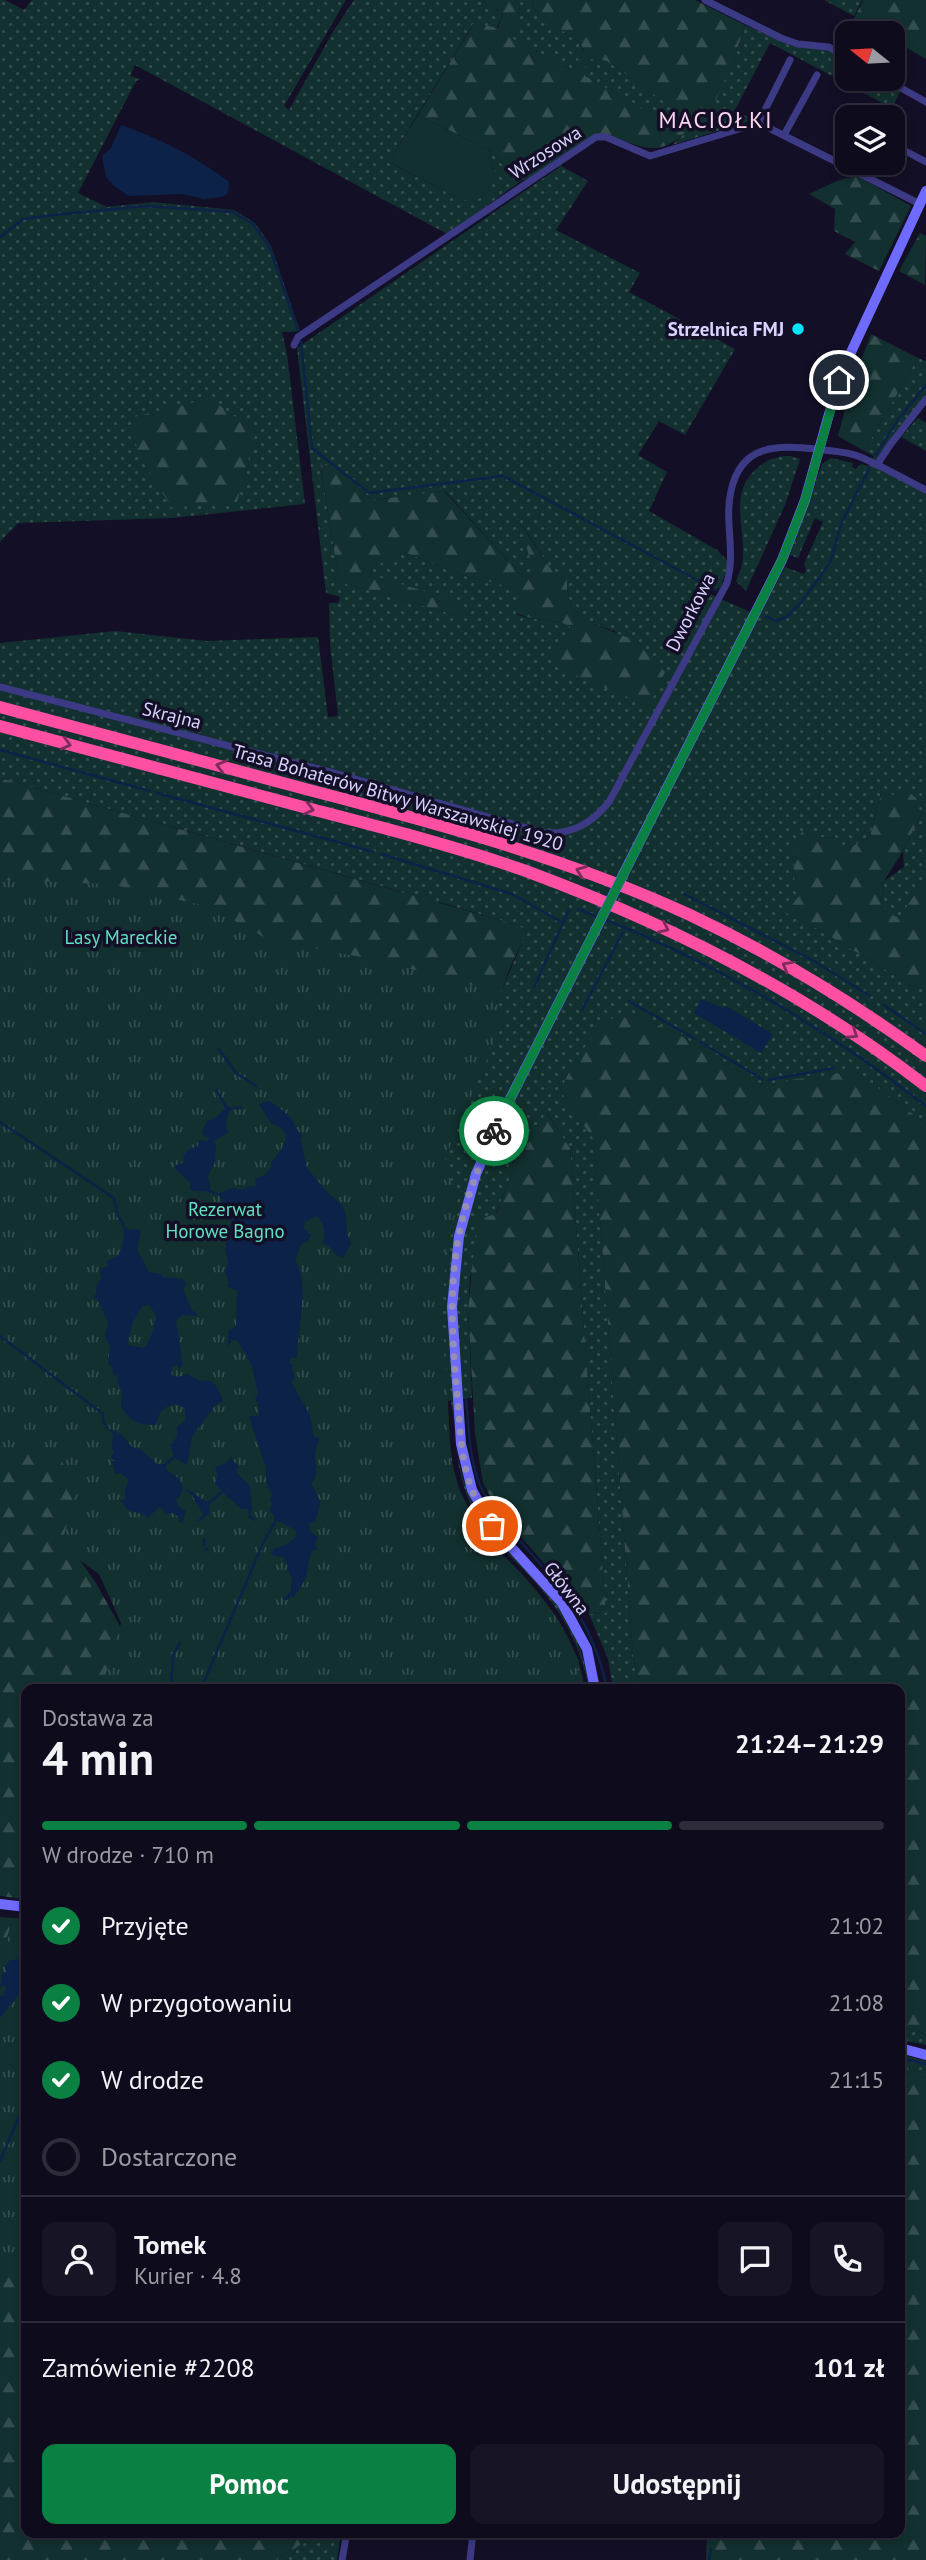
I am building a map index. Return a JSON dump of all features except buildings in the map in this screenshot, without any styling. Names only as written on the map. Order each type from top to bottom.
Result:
[{"type":"highway","name":"Trasa Bohaterów Bitwy Warszawskiej 1920","points":[[0,707],[391,812],[551,860],[691,915],[764,953],[846,1000],[926,1056]]},
{"type":"highway","name":"Trasa Bohaterów Bitwy Warszawskiej 1920","points":[[0,726],[361,822],[524,871],[640,917],[753,973],[832,1020],[926,1086]]},
{"type":"street","points":[[705,0],[781,38],[798,44],[828,47],[835,51]]},
{"type":"street","points":[[790,60],[757,126],[765,126],[784,135],[920,204]]},
{"type":"street","points":[[784,135],[817,75]]},
{"type":"street","points":[[905,90],[926,102]]},
{"type":"street","name":"Wrzosowa","points":[[294,345],[298,337],[596,137],[606,137],[650,156],[749,126],[757,126]]},
{"type":"street","points":[[905,151],[926,162]]},
{"type":"street","points":[[819,450],[834,395],[852,348],[926,191]]},
{"type":"street","points":[[877,465],[926,399]]},
{"type":"street","name":"Dworkowa","points":[[578,828],[590,821],[609,802],[727,583],[732,567],[729,504],[733,482],[739,471],[754,456],[770,448],[789,446],[856,456],[926,490]]},
{"type":"street","name":"Główna","points":[[594,1684],[587,1649],[562,1604],[492,1526],[472,1490],[461,1444],[452,1307],[459,1236],[476,1174],[505,1109],[782,560],[805,500],[819,450]]},
{"type":"street","name":"Skrajna","points":[[0,687],[334,773],[544,833],[561,833],[578,828]]},
{"type":"street","points":[[0,1904],[21,1906]]},
{"type":"street","points":[[905,2048],[926,2053]]},
{"type":"street","points":[[342,2560],[346,2538]]},
{"type":"street","points":[[470,2560],[472,2538]]},
{"type":"green space","points":[[0,0],[24,10],[32,0],[346,0],[284,106],[289,110],[354,0],[478,0],[503,13],[497,28],[473,24],[391,158],[391,163],[460,199],[495,174],[489,150],[521,181],[447,234],[135,65],[130,76],[141,79],[136,81],[78,193],[107,207],[153,202],[234,210],[255,223],[271,246],[300,331],[282,332],[305,504],[172,518],[18,523],[0,542]],"holes":[[[234,416],[256,428],[130,418]]]},
{"type":"green space","points":[[478,0],[514,0],[520,6],[513,39],[572,70],[584,50],[580,43],[534,10],[532,0],[695,0],[745,25],[731,67],[706,121],[679,112],[607,61],[591,59],[584,69],[585,76],[685,133],[662,147],[652,148],[597,137],[565,159],[561,166],[521,181],[489,150],[418,115],[474,23],[498,28],[503,13]]},
{"type":"green space","points":[[514,0],[532,0],[534,10],[580,43],[584,51],[572,70],[512,39],[520,6]]},
{"type":"green space","points":[[824,0],[862,0],[854,16]]},
{"type":"green space","points":[[863,0],[926,0],[926,59],[905,47],[905,21],[854,19]]},
{"type":"green space","points":[[745,25],[792,46],[827,48],[835,52],[835,78],[770,43],[735,110],[753,120],[672,145],[684,134],[585,76],[583,69],[591,59],[607,61],[679,112],[731,67]]},
{"type":"green space","points":[[860,91],[900,91],[894,105],[886,105]]},
{"type":"green space","points":[[418,115],[489,150],[495,175],[490,193],[472,202],[460,199],[391,163],[391,158]]},
{"type":"green space","points":[[561,166],[588,181],[556,230],[640,273],[629,292],[735,349],[685,435],[659,421],[638,455],[667,472],[649,511],[717,550],[729,562],[721,587],[708,593],[759,616],[785,567],[804,574],[804,564],[823,522],[815,518],[798,558],[790,555],[822,464],[831,458],[853,463],[852,467],[855,469],[861,464],[868,466],[874,456],[864,451],[918,358],[926,361],[926,394],[879,456],[880,469],[926,493],[926,878],[899,919],[881,910],[884,881],[904,867],[903,851],[921,814],[899,796],[881,793],[870,837],[843,851],[839,838],[816,837],[803,892],[787,913],[914,987],[926,987],[926,1124],[857,1072],[774,1092],[678,1034],[641,1017],[560,1090],[594,1139],[633,1655],[638,1684],[612,1684],[608,1659],[589,1614],[606,1613],[570,1148],[547,1113],[513,1171],[470,1277],[468,1309],[472,1398],[454,1400],[454,1431],[451,1400],[448,1401],[451,1455],[466,1507],[482,1532],[551,1609],[576,1654],[584,1684],[575,1684],[563,1641],[484,1549],[448,1481],[433,1172],[402,892],[0,778],[0,643],[115,631],[207,641],[318,637],[328,717],[338,716],[330,644],[329,603],[338,603],[340,597],[326,593],[297,348]],"holes":[[[320,462],[373,500],[445,491],[522,576],[536,577],[522,525],[553,572],[567,572],[567,590],[573,613],[614,631],[665,672],[649,705],[570,635],[571,626],[516,614],[524,596],[515,588],[465,576],[401,551],[364,573],[462,617],[339,582]],[[439,902],[517,925],[527,931],[500,994]]]},
{"type":"green space","points":[[857,176],[911,206],[879,271],[845,254],[855,242],[834,231],[835,209],[809,194],[839,180]]},
{"type":"green space","points":[[920,233],[926,236],[925,285],[899,271]]},
{"type":"green space","points":[[871,334],[918,358],[864,451],[838,436],[851,387]]},
{"type":"green space","points":[[210,398],[234,416],[257,428],[237,502],[172,508],[139,456],[130,418]]},
{"type":"green space","points":[[918,418],[926,423],[926,451],[901,437]]},
{"type":"green space","points":[[790,456],[800,459],[785,505],[746,591],[736,581],[743,553],[740,515],[742,491],[747,480],[763,464],[775,458]]},
{"type":"green space","points":[[320,461],[373,500],[444,491],[522,576],[535,577],[520,523],[553,572],[567,571],[567,590],[573,613],[634,640],[665,672],[649,706],[579,677],[552,661],[559,642],[570,635],[570,626],[516,613],[523,597],[515,588],[465,576],[401,551],[365,573],[457,601],[462,617],[339,582]]},
{"type":"green space","name":"Rezerwat Horowe Bagno","points":[[0,778],[517,925],[527,931],[438,1150],[434,1336],[456,1505],[563,1641],[575,1684],[398,1684],[90,1392],[74,1552],[96,1583],[127,1639],[122,1684],[21,1684],[21,1898],[0,1896]]},
{"type":"green space","points":[[906,790],[916,798],[921,814],[903,851],[884,881],[881,910],[899,918],[926,878],[926,987],[914,987],[786,913],[802,892],[794,879],[793,842],[806,828],[816,837],[840,838],[843,851],[870,837],[881,793],[899,796]]},
{"type":"green space","name":"Rezerwat Horowe Bagno","points":[[0,880],[110,884],[210,907],[269,940],[377,960],[487,989],[505,1018],[443,1166],[459,1194],[446,1260],[442,1305],[451,1462],[460,1491],[479,1528],[555,1615],[579,1661],[576,1684],[103,1684],[121,1623],[99,1574],[61,1547],[75,1492],[59,1454],[43,1451],[0,1452]]},
{"type":"green space","points":[[616,1016],[641,1017],[678,1034],[774,1092],[788,1080],[857,1072],[926,1124],[926,2035],[905,2028],[905,1684],[638,1684],[633,1655],[594,1140],[560,1091],[590,1039]]},
{"type":"green space","points":[[546,1112],[570,1148],[606,1613],[589,1614],[498,1511],[483,1483],[475,1434],[468,1309],[477,1220],[496,1214],[513,1171]]},
{"type":"green space","points":[[456,1443],[462,1475],[476,1509],[498,1540],[559,1607],[575,1635],[590,1684],[576,1644],[562,1618],[533,1580],[491,1536],[471,1505],[462,1479]]},
{"type":"green space","points":[[0,1917],[21,1919],[21,1923],[12,1923],[0,1958]]},
{"type":"green space","points":[[12,1923],[21,1923],[21,1960],[0,1958]]},
{"type":"green space","points":[[6,1941],[21,1945],[21,2258],[0,2260],[0,1951]]},
{"type":"green space","points":[[905,2028],[926,2035],[926,2045],[905,2041]]},
{"type":"green space","points":[[905,2055],[926,2061],[926,2078],[905,2072]]},
{"type":"green space","points":[[905,2072],[926,2078],[926,2560],[706,2560],[707,2538],[905,2538]]},
{"type":"green space","points":[[21,2211],[21,2538],[312,2538],[275,2560],[0,2560],[0,2235]]},
{"type":"green space","points":[[312,2538],[340,2538],[337,2560],[275,2560]]},
{"type":"water","points":[[121,125],[163,142],[204,164],[229,182],[228,193],[222,197],[204,199],[182,194],[129,196],[106,177],[102,156],[111,148]]},
{"type":"water","points":[[701,999],[723,1008],[726,1006],[773,1034],[761,1053],[694,1013]]},
{"type":"water","points":[[269,1101],[289,1116],[303,1136],[300,1139],[307,1168],[342,1205],[351,1243],[343,1258],[337,1255],[322,1243],[324,1229],[316,1216],[305,1222],[304,1228],[311,1235],[308,1241],[301,1244],[295,1261],[302,1280],[302,1307],[297,1358],[291,1358],[289,1363],[293,1365],[295,1378],[291,1382],[310,1415],[314,1437],[319,1438],[315,1454],[316,1474],[311,1484],[321,1502],[315,1522],[309,1523],[310,1531],[318,1537],[315,1545],[317,1550],[311,1553],[302,1586],[293,1598],[291,1596],[287,1600],[282,1599],[291,1591],[292,1578],[284,1559],[271,1553],[297,1535],[295,1530],[279,1521],[275,1522],[274,1515],[269,1510],[273,1503],[270,1501],[272,1493],[267,1485],[266,1468],[249,1416],[259,1416],[252,1366],[238,1341],[232,1340],[228,1347],[228,1331],[236,1326],[237,1291],[227,1286],[229,1282],[225,1272],[228,1262],[225,1250],[231,1223],[217,1194],[233,1188],[243,1190],[249,1186],[256,1187],[255,1179],[266,1174],[272,1166],[271,1162],[283,1146],[286,1135],[281,1128],[271,1123],[259,1104]]},
{"type":"water","points":[[229,1107],[234,1108],[227,1117],[226,1129],[229,1132],[214,1141],[215,1162],[208,1176],[211,1192],[190,1190],[190,1183],[174,1166],[185,1162],[183,1156],[189,1149],[198,1146],[199,1140],[207,1141],[209,1137],[204,1136],[202,1131],[207,1121]]},
{"type":"water","points":[[124,1226],[130,1230],[138,1229],[141,1232],[137,1250],[149,1272],[182,1279],[187,1284],[183,1289],[192,1311],[196,1312],[197,1316],[182,1315],[176,1321],[183,1365],[179,1369],[177,1365],[172,1367],[171,1373],[177,1376],[187,1374],[200,1381],[210,1381],[216,1386],[223,1401],[216,1404],[192,1437],[187,1465],[174,1457],[170,1444],[177,1437],[177,1427],[185,1421],[185,1408],[176,1404],[164,1408],[156,1425],[135,1421],[121,1407],[122,1392],[117,1379],[119,1374],[114,1376],[112,1367],[108,1364],[110,1346],[105,1337],[108,1322],[98,1300],[92,1296],[96,1295],[97,1284],[101,1279],[100,1268],[108,1267],[107,1261],[119,1255]],"holes":[[[150,1305],[155,1319],[148,1342],[144,1348],[128,1345],[132,1324],[142,1306]]]},
{"type":"water","points":[[108,1428],[122,1435],[133,1448],[140,1449],[157,1464],[164,1464],[168,1471],[180,1479],[183,1489],[176,1499],[179,1507],[186,1511],[182,1522],[179,1523],[179,1518],[174,1513],[166,1514],[160,1506],[147,1519],[145,1515],[128,1510],[120,1500],[125,1500],[129,1480],[121,1473],[115,1474],[112,1461],[115,1461],[111,1458],[114,1452],[113,1434]]},
{"type":"water","points":[[231,1456],[238,1464],[237,1473],[250,1486],[250,1513],[248,1509],[242,1509],[231,1500],[215,1483],[217,1466],[226,1463]]},
{"type":"water","points":[[185,1490],[192,1491],[209,1503],[210,1514],[204,1516],[192,1495]]},
{"type":"water","points":[[19,1954],[20,1993],[0,2018],[0,1996],[3,1996],[6,1987],[0,1987],[2,1973],[6,1972],[5,1966],[10,1960],[17,1960]]},
{"type":"waterway","points":[[0,237],[23,219],[53,215],[147,206],[232,212],[252,223],[269,246],[298,330]]},
{"type":"waterway","points":[[301,342],[312,448],[369,493],[503,476],[716,590]]},
{"type":"waterway","points":[[875,456],[899,418],[926,385]]},
{"type":"waterway","points":[[767,617],[776,621],[787,617],[830,563],[842,522],[870,467]]},
{"type":"waterway","points":[[0,750],[150,791]]},
{"type":"waterway","points":[[157,793],[374,852]]},
{"type":"waterway","points":[[381,854],[512,894],[563,923],[569,910]]},
{"type":"waterway","points":[[684,894],[814,961],[870,996]]},
{"type":"waterway","points":[[578,909],[598,917]]},
{"type":"waterway","points":[[604,919],[689,957],[772,1001],[851,1051],[926,1106]]},
{"type":"waterway","points":[[534,987],[563,923]]},
{"type":"waterway","points":[[582,1010],[623,932]]},
{"type":"waterway","points":[[629,1001],[695,1039]]},
{"type":"waterway","points":[[884,1005],[926,1034]]},
{"type":"waterway","points":[[700,1042],[762,1079]]},
{"type":"waterway","points":[[219,1049],[236,1073],[256,1086]]},
{"type":"waterway","points":[[768,1080],[834,1068]]},
{"type":"waterway","points":[[216,1090],[227,1108]]},
{"type":"waterway","points":[[234,1108],[241,1108]]},
{"type":"waterway","points":[[0,1122],[114,1198],[117,1213],[124,1226]]},
{"type":"waterway","points":[[211,1192],[217,1194]]},
{"type":"waterway","points":[[0,1336],[103,1414],[103,1421],[108,1428]]},
{"type":"waterway","points":[[466,1400],[470,1443],[480,1485],[502,1520],[568,1598],[595,1648],[606,1684]]},
{"type":"waterway","points":[[165,1465],[174,1457]]},
{"type":"waterway","points":[[209,1503],[222,1492]]},
{"type":"waterway","points":[[250,1513],[250,1517],[256,1520]]},
{"type":"waterway","points":[[200,1520],[204,1516]]},
{"type":"waterway","points":[[203,1684],[263,1543],[275,1522]]},
{"type":"waterway","points":[[204,1539],[204,1545]]},
{"type":"waterway","points":[[171,1684],[173,1655],[180,1643]]},
{"type":"waterway","points":[[905,2059],[926,2064]]},
{"type":"waterway","points":[[0,2161],[21,2112]]},
{"type":"waterway","points":[[709,2560],[711,2549]]},
{"type":"way so far","points":[[492,1526],[481,1510],[467,1477],[461,1444],[452,1307],[454,1266],[463,1217],[476,1174],[494,1131]]},
{"type":"place","name":"Strzelnica FMJ","points":[[798,329]]},
{"type":"district","name":"MACIOŁKI","points":[[716,120]]},
{"type":"route","points":[[494,1131],[782,560],[805,500],[839,380]]},
{"type":"park label","name":"Lasy Mareckie","points":[[121,937]]}]
